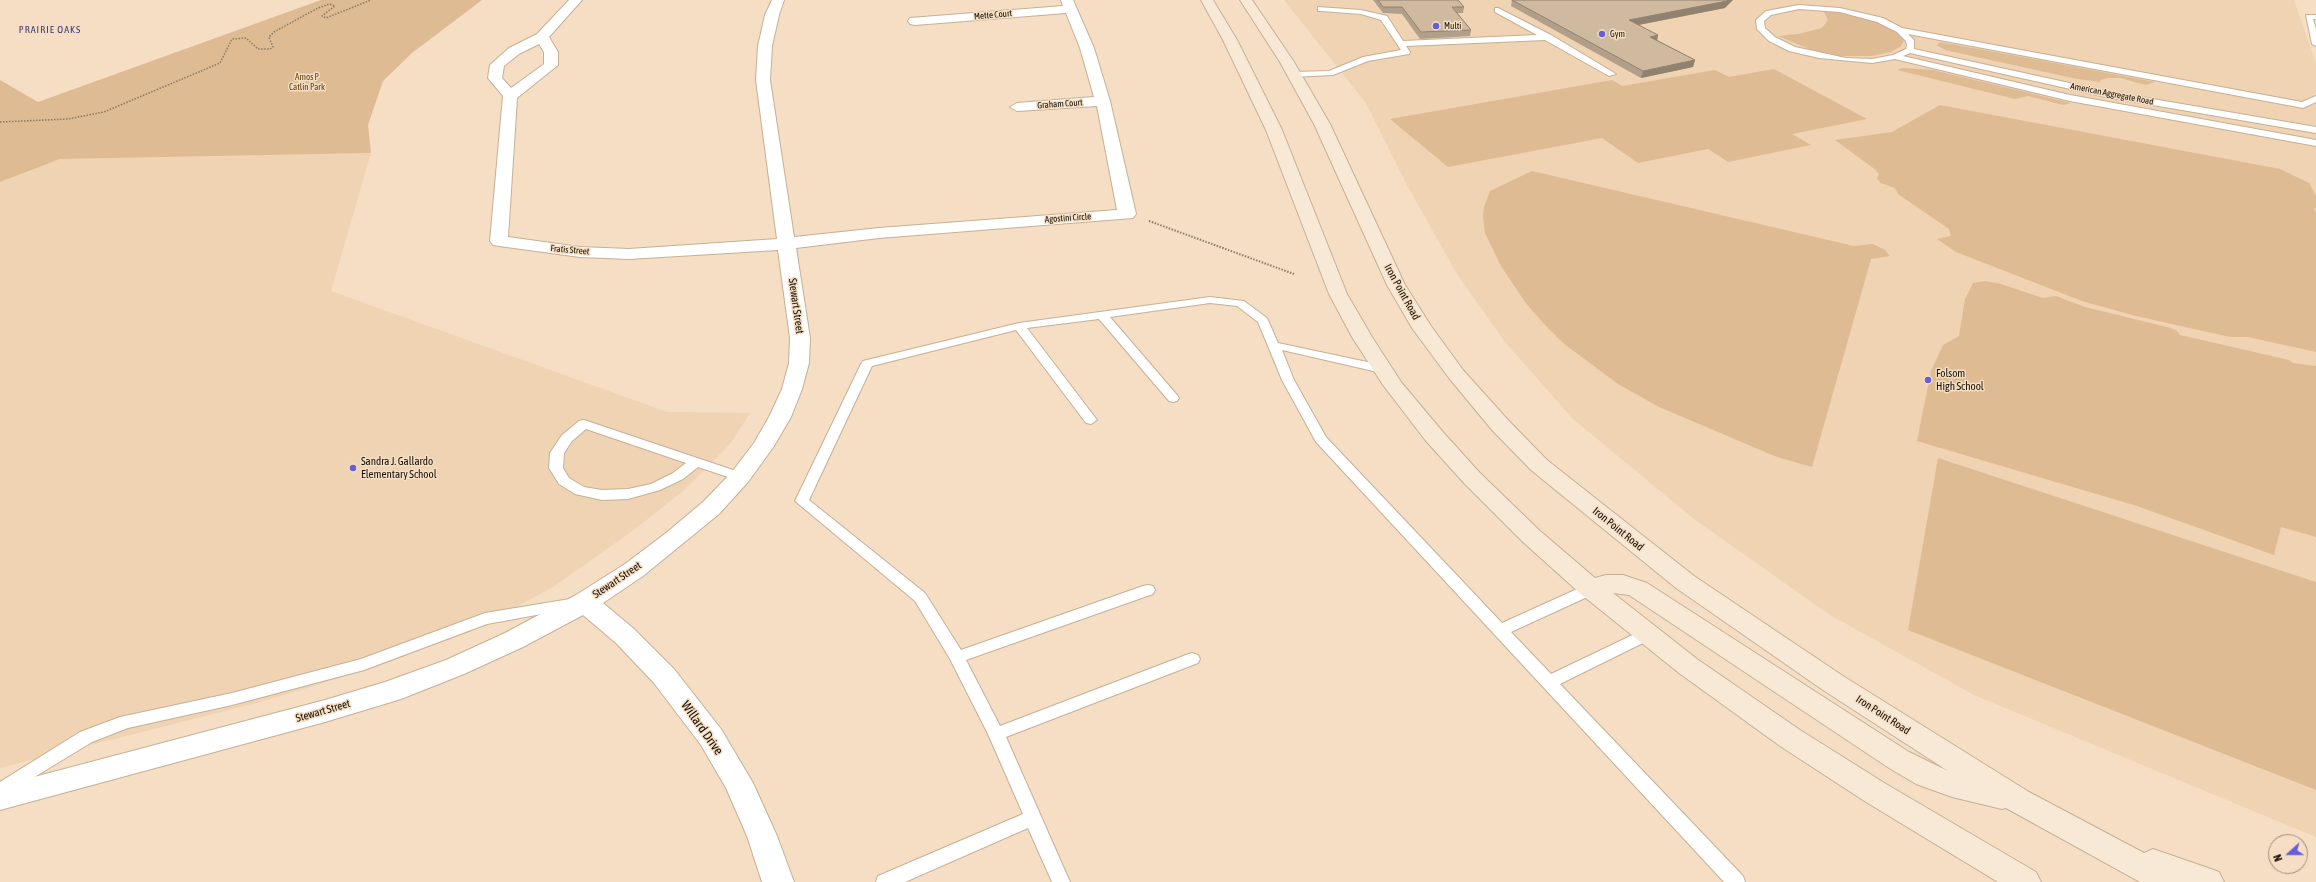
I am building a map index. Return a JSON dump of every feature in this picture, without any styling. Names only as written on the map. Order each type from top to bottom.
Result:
[{"type":"main road","points":[[1207,0],[1230,40],[1274,130],[1338,294],[1382,369],[1434,436],[1472,478],[1531,536],[1591,589],[1688,666],[1790,738],[1876,794],[2025,882]]},
{"type":"main road","name":"Iron Point Road","points":[[1246,0],[1294,75],[1340,161],[1396,285],[1422,328],[1456,374],[1500,425],[1534,460],[1602,517],[1685,582],[1833,683],[2019,801],[2085,839],[2169,882]]},
{"type":"main road","points":[[1591,589],[1606,584],[1623,584],[1638,588],[1899,760],[1926,775],[1952,785],[2019,801]]},
{"type":"main road","points":[[2085,839],[2208,882]]},
{"type":"street","points":[[542,37],[551,52],[551,65],[510,96],[495,78],[497,65],[514,51],[542,37],[576,0]]},
{"type":"street","name":"Stewart Street","points":[[0,798],[325,711],[391,691],[455,667],[514,640],[585,602],[634,570],[675,539],[711,508],[740,477],[763,446],[780,417],[792,389],[799,363],[800,338],[763,80],[765,46],[772,15],[778,0]]},
{"type":"street","points":[[1069,5],[1087,48],[1103,101],[1127,214]]},
{"type":"street","name":"Mette Court","points":[[915,22],[1069,5]]},
{"type":"street","name":"Fratis Street","points":[[510,96],[499,241],[580,252],[628,254],[697,252],[787,243]]},
{"type":"street","name":"Graham Court","points":[[1017,107],[1103,101]]},
{"type":"street","name":"Agostini Circle","points":[[787,243],[879,232],[1127,214]]},
{"type":"street","name":"Willard Drive","points":[[585,602],[625,636],[664,676],[711,736],[738,783],[759,829],[778,882]]},
{"type":"lane","points":[[1789,0],[1777,10],[1762,18],[1759,24],[1761,29],[1772,39],[1792,49],[1819,56],[1846,60],[1872,61],[1895,57],[1909,50],[1910,40],[1900,30]]},
{"type":"lane","points":[[1818,0],[1840,10]]},
{"type":"lane","points":[[1777,10],[1799,7],[1840,10],[1874,18],[1900,30],[2303,105],[2316,98]]},
{"type":"lane","points":[[1294,75],[1330,73],[1366,59],[1406,52],[1384,18],[1361,12],[1321,9]]},
{"type":"lane","points":[[1498,10],[1612,74]]},
{"type":"lane","points":[[2316,17],[2310,17],[2316,44]]},
{"type":"lane","points":[[1401,44],[1548,37]]},
{"type":"lane","name":"American Aggregate Road","points":[[1909,50],[2106,94],[2316,130]]},
{"type":"lane","points":[[1895,57],[2070,98],[2316,144]]},
{"type":"lane","points":[[1061,882],[996,734],[957,657],[920,597],[802,502],[867,364],[1019,326],[1210,300],[1240,303],[1262,320],[1288,380],[1321,439],[1736,882]]},
{"type":"lane","points":[[1102,315],[1173,398]]},
{"type":"lane","points":[[1019,326],[1091,420]]},
{"type":"lane","points":[[1273,345],[1382,369]]},
{"type":"lane","points":[[696,462],[678,476],[655,487],[628,494],[602,495],[580,491],[564,481],[556,468],[558,453],[567,438],[584,424],[696,462],[740,477]]},
{"type":"lane","points":[[1500,630],[1591,589]]},
{"type":"lane","points":[[957,657],[1148,590]]},
{"type":"lane","points":[[0,790],[86,737],[126,722],[232,699],[364,664],[485,619],[585,602]]},
{"type":"lane","points":[[1549,682],[1648,634]]},
{"type":"lane","points":[[996,734],[1192,659]]},
{"type":"lane","points":[[885,882],[1033,818]]},
{"type":"path","points":[[0,122],[68,119],[110,110],[220,62],[232,39],[246,38],[258,49],[270,49],[273,48],[269,37],[274,32],[318,8],[329,4],[335,6],[322,16],[326,18],[371,0]]},
{"type":"path","points":[[1127,214],[1294,274]]},
{"type":"shaded area","name":"Folsom High School","points":[[1284,0],[2294,0],[2316,63],[2316,837],[1974,695],[1830,615],[1694,519],[1573,419],[1505,342],[1457,274],[1408,187],[1366,103]]},
{"type":"shaded area","name":"Sandra J. Gallardo Elementary School","points":[[371,153],[331,291],[667,412],[750,413],[730,444],[682,492],[631,532],[553,587],[470,632],[373,668],[264,701],[0,768],[0,182],[59,159]]},
{"type":"green space","name":"Amos P Catlin Park","points":[[321,0],[482,0],[412,53],[383,81],[368,125],[371,153],[60,159],[0,182],[0,80],[38,102]]},
{"type":"green space","points":[[1820,11],[1849,13],[1869,18],[1891,27],[1904,40],[1901,46],[1891,52],[1872,56],[1842,56],[1814,51],[1778,36],[1798,34],[1822,28],[1828,20],[1824,12]]},
{"type":"green space","points":[[1940,42],[2155,82],[2146,85],[2120,78],[2108,78],[2100,80],[2101,82],[2077,79],[1945,50],[1937,45]]},
{"type":"green space","points":[[1902,68],[1933,70],[2071,103],[2063,105],[2028,96],[2015,99],[1897,70]]},
{"type":"green space","points":[[1774,69],[1867,119],[1792,134],[1811,145],[1728,162],[1708,149],[1638,163],[1602,138],[1448,167],[1390,119],[1612,80],[1622,86],[1715,70],[1729,77]]},
{"type":"green space","points":[[1940,105],[2280,169],[2309,183],[2316,196],[2316,208],[2314,208],[2316,213],[2316,352],[2248,337],[2230,337],[2136,316],[2082,301],[1956,252],[1937,239],[1951,236],[1949,229],[1898,194],[1895,188],[1881,183],[1877,179],[1879,174],[1876,170],[1835,140],[1892,132]]},
{"type":"green space","points":[[1532,171],[1854,246],[1873,244],[1885,250],[1890,256],[1871,259],[1812,467],[1777,457],[1659,407],[1618,384],[1563,343],[1545,325],[1525,302],[1501,266],[1485,233],[1483,216],[1484,207],[1490,191]]},
{"type":"green space","points":[[1985,281],[2001,284],[2043,298],[2056,296],[2085,307],[2167,327],[2176,330],[2180,335],[2289,360],[2293,363],[2316,366],[2316,537],[2281,527],[2274,555],[2137,506],[1917,441],[1931,371],[1943,345],[1959,336],[1965,299],[1973,283]]},
{"type":"green space","points":[[1938,458],[2316,582],[2316,790],[1908,630]]},
{"type":"building","name":"Multi","points":[[1378,0],[1458,0],[1464,7],[1452,7],[1471,30],[1421,32],[1402,7],[1383,7]]},
{"type":"building","name":"Gym","points":[[1512,0],[1728,0],[1629,20],[1658,35],[1650,37],[1695,60],[1643,71]]},
{"type":"place","name":"Multi","points":[[1436,26]]},
{"type":"place","name":"Gym","points":[[1602,34]]},
{"type":"place","name":"Folsom High School","points":[[1928,380]]},
{"type":"place","name":"Sandra J. Gallardo Elementary School","points":[[353,468]]},
{"type":"district","name":"PRAIRIE OAKS","points":[[50,30]]}]
